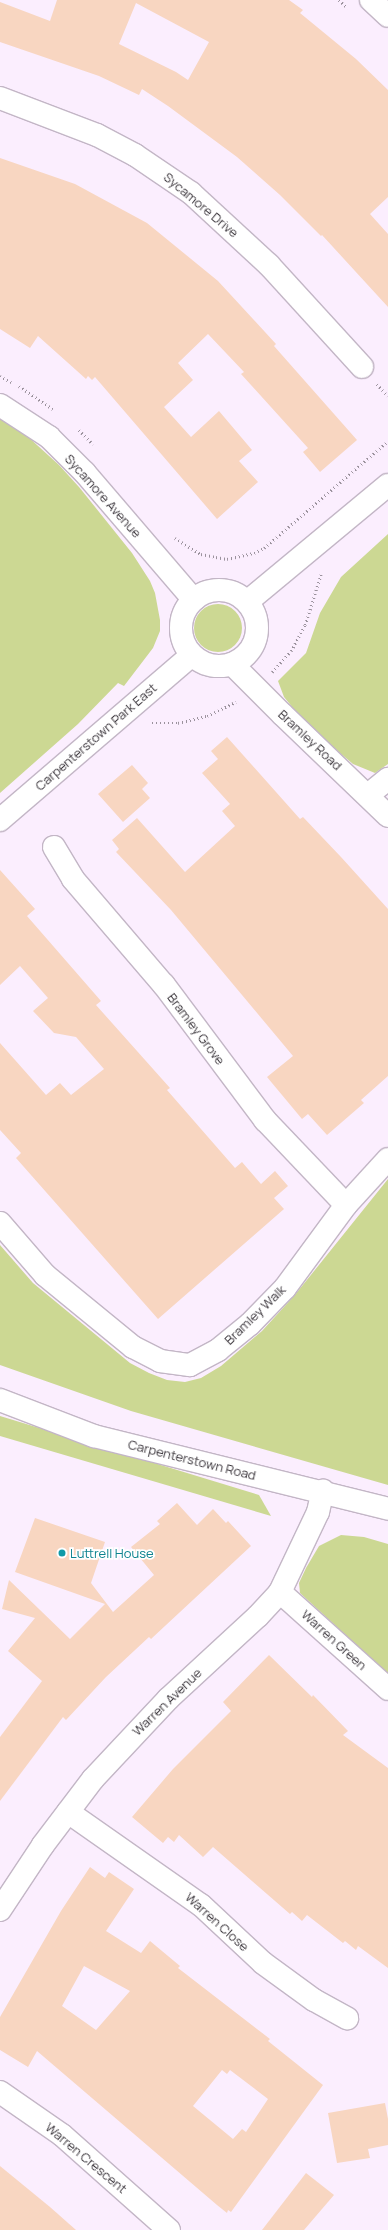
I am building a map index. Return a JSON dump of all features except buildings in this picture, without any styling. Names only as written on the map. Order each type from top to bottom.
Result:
[{"type":"street","points":[[371,0],[388,16]]},
{"type":"street","name":"Sycamore Drive","points":[[0,98],[97,135],[135,155],[191,193],[269,265],[362,367]]},
{"type":"street","name":"Sycamore Avenue","points":[[0,405],[49,437],[85,473],[194,600]]},
{"type":"street","points":[[247,602],[388,485]]},
{"type":"street","points":[[216,590],[227,591],[238,595],[247,602],[254,613],[257,625],[256,637],[247,653],[232,664],[211,665],[192,655],[186,645],[182,627],[186,609],[194,600],[204,593],[216,590]]},
{"type":"street","name":"Carpenterstown Park East","points":[[0,820],[192,655]]},
{"type":"street","name":"Bramley Road","points":[[232,664],[388,816]]},
{"type":"street","points":[[368,795],[388,779]]},
{"type":"street","name":"Bramley Grove","points":[[54,847],[73,879],[164,985],[265,1120],[346,1204]]},
{"type":"street","name":"Bramley Walk","points":[[0,1223],[45,1275],[133,1347],[160,1361],[190,1365],[218,1350],[250,1324],[285,1288],[346,1204],[388,1159]]},
{"type":"street","name":"Carpenterstown Road","points":[[0,1400],[94,1436],[323,1491],[388,1509]]},
{"type":"street","name":"Warren Avenue","points":[[0,1910],[68,1812],[93,1779],[126,1743],[280,1592],[318,1512],[323,1491]]},
{"type":"street","name":"Warren Green","points":[[280,1592],[388,1689]]},
{"type":"street","name":"Warren Close","points":[[68,1812],[202,1905],[263,1963],[314,2000],[347,2018]]},
{"type":"street","name":"Warren Crescent","points":[[0,2092],[62,2135],[169,2230]]},
{"type":"path","points":[[0,376],[24,389],[55,410]]},
{"type":"path","points":[[74,425],[98,450]]},
{"type":"path","points":[[172,536],[201,554],[216,558],[227,559],[254,553],[269,544],[388,441]]},
{"type":"path","points":[[145,723],[178,723],[206,716],[230,706],[273,671],[296,644],[305,626],[321,570]]},
{"type":"green space","points":[[0,419],[26,435],[59,465],[79,487],[132,553],[150,581],[155,593],[160,620],[160,631],[153,648],[124,686],[118,683],[78,724],[0,793]]},
{"type":"green space","points":[[388,534],[388,764],[375,773],[353,764],[307,725],[284,697],[278,681],[306,653],[320,613],[341,577]]},
{"type":"green space","points":[[213,604],[223,604],[235,611],[242,623],[242,633],[235,645],[223,652],[213,652],[205,648],[198,641],[194,633],[194,623],[198,615],[205,608]]},
{"type":"green space","points":[[388,1179],[388,1485],[131,1411],[0,1365],[0,1245],[33,1283],[130,1363],[167,1380],[185,1382],[201,1378],[221,1366],[262,1331],[294,1296]]},
{"type":"green space","points":[[0,1416],[259,1495],[271,1516],[0,1436]]},
{"type":"green space","points":[[341,1535],[364,1537],[388,1544],[388,1674],[300,1593],[299,1583],[319,1546]]},
{"type":"place","name":"Luttrell House","points":[[62,1553]]}]
